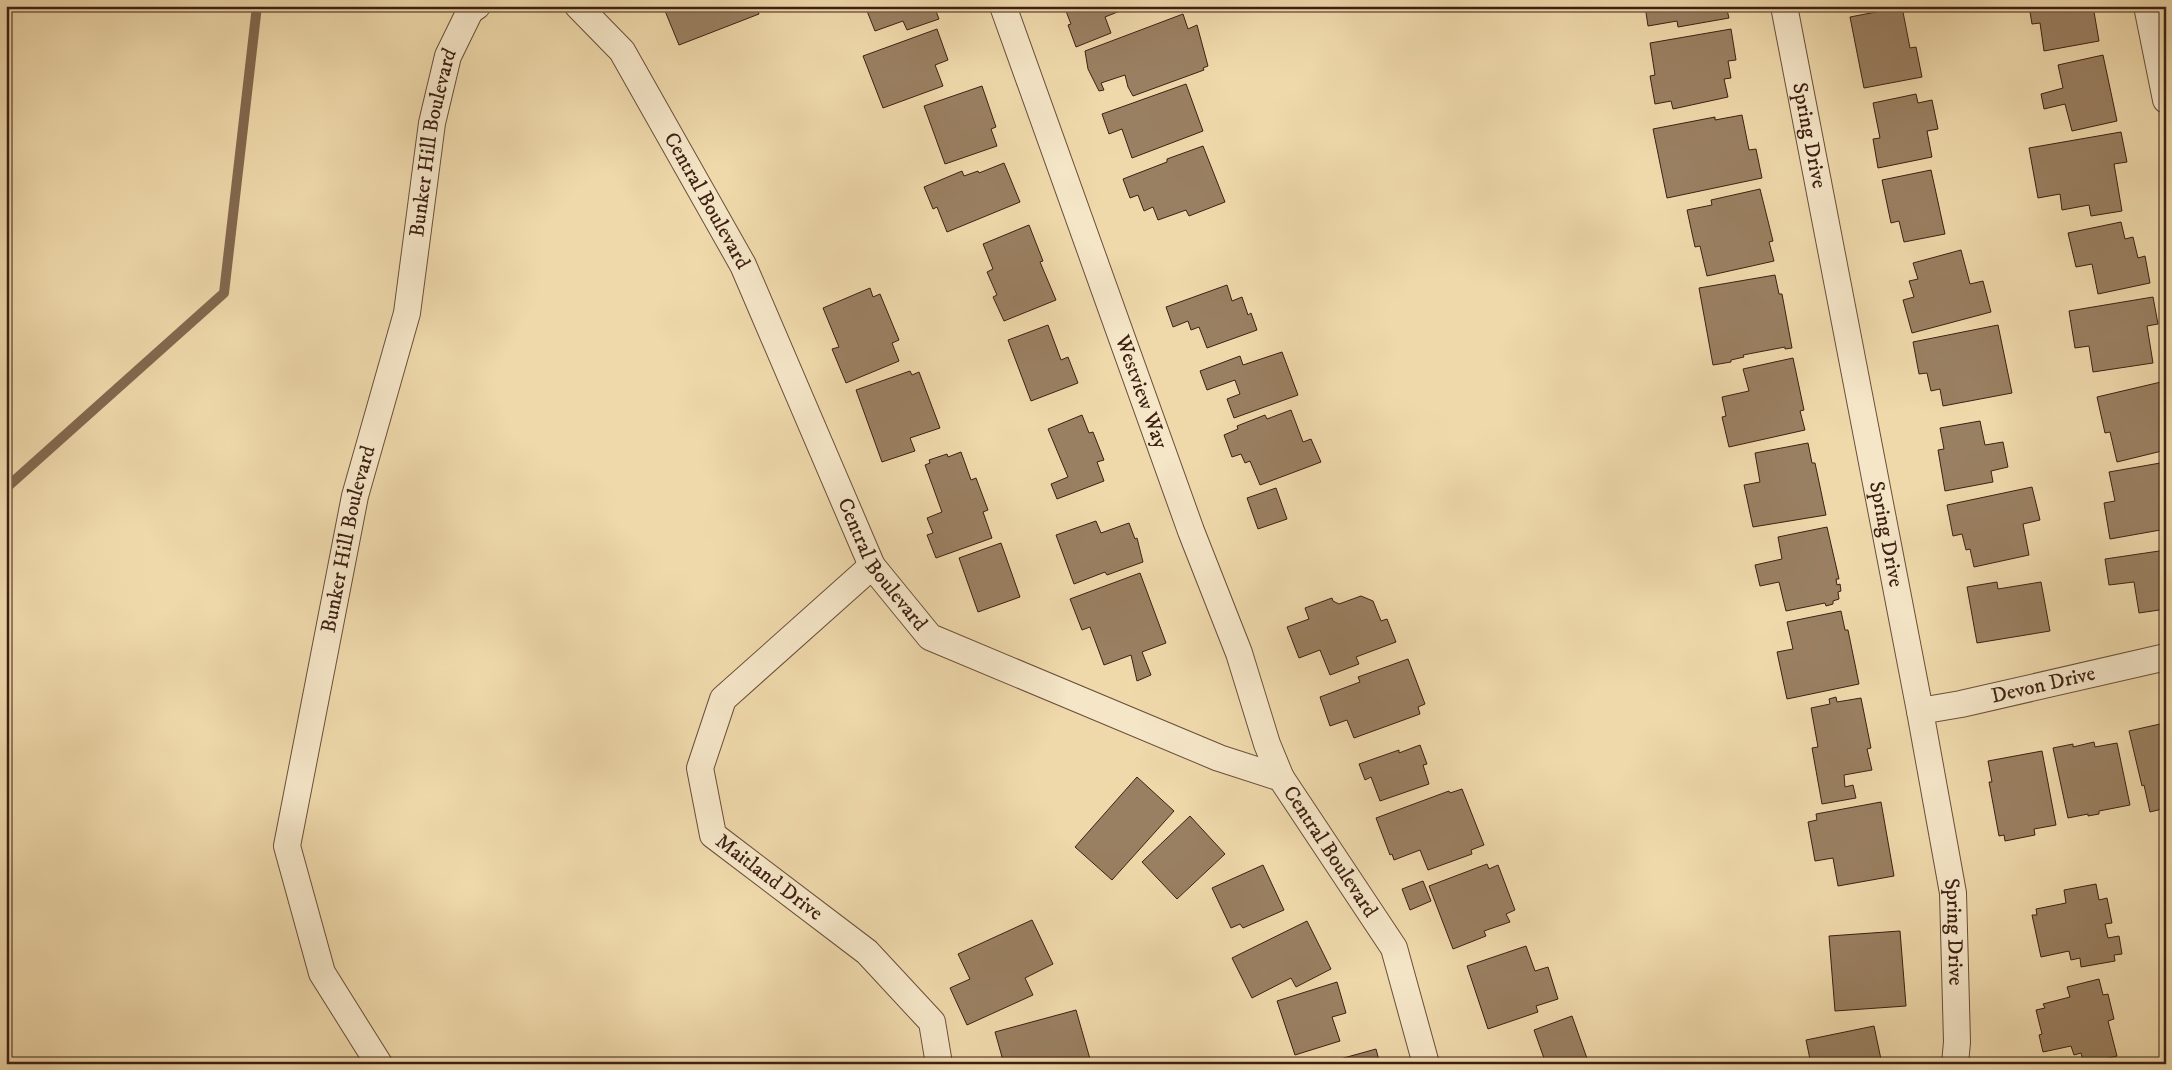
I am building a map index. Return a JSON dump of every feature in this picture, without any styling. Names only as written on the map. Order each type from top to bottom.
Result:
[{"type":"street","name":"Bunker Hill Boulevard","points":[[379,1064],[322,973],[287,846],[355,496],[407,313],[432,123],[448,56],[470,11],[477,6]]},
{"type":"street","name":"Central Boulevard","points":[[578,6],[622,50],[743,265],[872,566],[930,636],[1219,758],[1281,778],[1394,948],[1426,1064]]},
{"type":"street","name":"Westview Way","points":[[1003,6],[1191,531],[1239,653],[1267,744],[1281,778]]},
{"type":"street","name":"Spring Drive","points":[[1784,6],[1920,711],[1953,893],[1957,1042],[1955,1064]]},
{"type":"street","points":[[2147,6],[2166,100]]},
{"type":"street","name":"Maitland Drive","points":[[872,566],[724,698],[700,768],[713,836],[867,952],[932,1022],[939,1064]]},
{"type":"street","name":"Devon Drive","points":[[1920,711],[1961,704],[2166,657]]},
{"type":"building","points":[[663,6],[756,6],[759,14],[679,45]]},
{"type":"building","points":[[865,6],[934,6],[939,19],[907,30],[903,21],[875,31]]},
{"type":"building","points":[[1064,6],[1124,6],[1125,9],[1105,17],[1111,33],[1076,47],[1068,25],[1071,24]]},
{"type":"building","points":[[1645,6],[1726,6],[1729,18],[1678,27],[1677,21],[1648,26]]},
{"type":"building","points":[[2029,6],[2093,6],[2099,41],[2044,51],[2040,23],[2032,24]]},
{"type":"building","points":[[1902,7],[1910,48],[1916,47],[1922,77],[1864,88],[1850,17]]},
{"type":"building","points":[[1183,14],[1188,29],[1197,25],[1208,66],[1203,68],[1204,70],[1133,96],[1125,75],[1101,83],[1104,90],[1099,91],[1088,69],[1085,51]]},
{"type":"building","points":[[937,29],[948,60],[935,65],[943,86],[883,108],[863,56]]},
{"type":"building","points":[[1731,29],[1736,60],[1728,61],[1731,78],[1724,79],[1728,97],[1673,109],[1671,101],[1655,104],[1650,76],[1655,75],[1650,43]]},
{"type":"building","points":[[2103,55],[2117,121],[2072,131],[2065,104],[2044,109],[2041,94],[2063,88],[2058,65]]},
{"type":"building","points":[[1186,84],[1203,131],[1132,158],[1122,129],[1109,134],[1102,114]]},
{"type":"building","points":[[982,86],[996,127],[991,129],[997,146],[945,164],[924,106]]},
{"type":"building","points":[[1916,94],[1918,103],[1932,100],[1938,129],[1927,131],[1932,157],[1878,168],[1873,139],[1880,138],[1873,103]]},
{"type":"building","points":[[1742,115],[1749,150],[1756,149],[1762,178],[1667,198],[1653,129],[1715,117],[1715,120]]},
{"type":"building","points":[[2121,132],[2127,162],[2114,164],[2122,211],[2091,216],[2089,205],[2062,210],[2060,194],[2038,198],[2029,148]]},
{"type":"building","points":[[1203,146],[1225,202],[1189,216],[1186,210],[1158,220],[1153,207],[1144,211],[1138,195],[1130,198],[1123,179],[1167,162],[1167,159]]},
{"type":"building","points":[[1004,163],[1020,202],[947,232],[937,207],[933,209],[924,187],[962,171],[964,176],[978,171],[979,173]]},
{"type":"building","points":[[1931,170],[1945,234],[1904,242],[1899,221],[1891,223],[1882,180]]},
{"type":"building","points":[[1760,189],[1773,241],[1769,242],[1774,261],[1707,276],[1700,246],[1695,247],[1687,210],[1712,205],[1711,200]]},
{"type":"building","points":[[2121,222],[2125,239],[2133,237],[2138,258],[2145,256],[2150,283],[2098,294],[2092,264],[2076,267],[2068,233]]},
{"type":"building","points":[[1029,225],[1043,261],[1040,262],[1056,300],[1004,321],[993,297],[997,295],[987,272],[993,269],[983,244]]},
{"type":"building","points":[[1961,250],[1970,284],[1983,281],[1991,312],[1912,333],[1903,300],[1914,297],[1909,281],[1918,279],[1913,263]]},
{"type":"building","points":[[1775,275],[1779,294],[1782,294],[1792,348],[1785,349],[1785,347],[1743,355],[1744,357],[1731,360],[1731,362],[1713,365],[1699,288]]},
{"type":"building","points":[[1227,285],[1232,301],[1242,297],[1248,315],[1251,313],[1257,330],[1207,348],[1199,327],[1191,330],[1188,321],[1173,327],[1166,307]]},
{"type":"building","points":[[870,288],[873,297],[880,294],[899,340],[892,343],[899,361],[846,383],[832,349],[839,347],[823,308]]},
{"type":"building","points":[[2153,297],[2158,324],[2147,326],[2153,363],[2093,372],[2089,346],[2075,348],[2069,311]]},
{"type":"building","points":[[1048,325],[1061,360],[1068,357],[1078,383],[1031,401],[1008,340]]},
{"type":"building","points":[[1998,325],[2012,393],[1943,406],[1940,389],[1931,391],[1927,373],[1919,374],[1913,342]]},
{"type":"building","points":[[1282,352],[1298,395],[1234,418],[1227,399],[1240,394],[1235,380],[1207,390],[1200,371],[1240,356],[1243,365]]},
{"type":"building","points":[[1793,358],[1804,410],[1800,411],[1805,430],[1729,447],[1722,417],[1726,416],[1722,397],[1749,391],[1743,369]]},
{"type":"building","points":[[910,371],[912,375],[919,372],[940,428],[910,438],[915,451],[882,462],[856,390]]},
{"type":"building","points":[[2161,382],[2166,404],[2166,450],[2117,462],[2110,432],[2105,433],[2097,397]]},
{"type":"building","points":[[1291,410],[1303,442],[1311,439],[1321,462],[1260,485],[1250,461],[1245,463],[1241,454],[1232,457],[1224,435],[1238,429],[1237,426],[1265,415],[1267,419]]},
{"type":"building","points":[[1082,415],[1089,433],[1093,432],[1104,460],[1097,462],[1104,481],[1057,499],[1051,484],[1068,477],[1048,429]]},
{"type":"building","points":[[1980,421],[1985,445],[2003,442],[2008,467],[1991,471],[1993,482],[1945,491],[1938,450],[1944,449],[1940,428]]},
{"type":"building","points":[[1808,443],[1812,463],[1815,463],[1826,515],[1753,527],[1744,485],[1760,482],[1755,453]]},
{"type":"building","points":[[961,452],[971,480],[976,478],[988,510],[983,512],[992,538],[936,558],[927,535],[933,533],[927,518],[942,512],[925,465],[930,463],[929,460],[947,454],[948,457]]},
{"type":"building","points":[[2166,462],[2166,529],[2110,539],[2104,503],[2115,501],[2109,472]]},
{"type":"building","points":[[2032,487],[2040,520],[2023,524],[2029,555],[1974,567],[1970,549],[1966,550],[1962,534],[1953,536],[1947,505]]},
{"type":"building","points":[[1276,488],[1287,519],[1258,529],[1247,498]]},
{"type":"building","points":[[1096,521],[1101,533],[1129,523],[1135,539],[1137,538],[1143,562],[1107,575],[1105,572],[1074,584],[1056,535]]},
{"type":"building","points":[[1827,527],[1839,579],[1836,579],[1837,585],[1840,584],[1839,599],[1833,601],[1833,604],[1826,606],[1825,603],[1786,611],[1779,582],[1760,586],[1755,565],[1782,559],[1778,537]]},
{"type":"building","points":[[1001,543],[1020,597],[978,612],[959,558]]},
{"type":"building","points":[[2166,550],[2166,609],[2139,613],[2134,582],[2109,585],[2105,559]]},
{"type":"building","points":[[1140,573],[1166,643],[1142,652],[1151,675],[1137,681],[1131,655],[1104,665],[1090,627],[1082,630],[1070,599]]},
{"type":"building","points":[[1997,582],[1998,589],[2041,582],[2050,631],[1977,643],[1967,587]]},
{"type":"building","points":[[1361,596],[1373,601],[1381,621],[1387,619],[1396,642],[1356,657],[1359,664],[1330,675],[1320,650],[1299,658],[1287,627],[1309,619],[1305,608],[1332,598],[1333,601],[1339,604]]},
{"type":"building","points":[[1841,611],[1845,630],[1848,630],[1859,684],[1787,699],[1777,652],[1793,649],[1787,622]]},
{"type":"building","points":[[1408,659],[1425,704],[1418,707],[1420,714],[1354,738],[1347,720],[1330,726],[1320,697],[1360,682],[1358,677]]},
{"type":"building","points":[[1836,697],[1837,702],[1861,698],[1871,748],[1867,749],[1872,770],[1844,775],[1845,787],[1853,785],[1856,798],[1822,804],[1812,748],[1818,747],[1811,708],[1830,704],[1829,699]]},
{"type":"building","points":[[2160,724],[2161,731],[2166,730],[2166,808],[2150,812],[2129,731]]},
{"type":"building","points":[[2094,742],[2095,747],[2117,743],[2130,805],[2099,811],[2099,814],[2068,818],[2053,748],[2073,744],[2073,747]]},
{"type":"building","points":[[1420,745],[1427,764],[1423,765],[1429,784],[1380,801],[1371,777],[1365,780],[1359,764]]},
{"type":"building","points":[[2042,751],[2056,825],[2034,829],[2035,835],[2005,841],[2004,835],[1999,836],[1989,782],[1992,782],[1988,761]]},
{"type":"building","points":[[1137,777],[1174,811],[1112,880],[1075,847]]},
{"type":"building","points":[[1462,789],[1484,845],[1471,850],[1472,854],[1428,870],[1420,850],[1394,860],[1392,854],[1390,855],[1376,818],[1449,791],[1450,793]]},
{"type":"building","points":[[1881,802],[1894,876],[1838,886],[1833,858],[1815,861],[1808,822],[1817,820],[1816,814]]},
{"type":"building","points":[[1190,816],[1225,854],[1177,899],[1142,862]]},
{"type":"building","points":[[1487,864],[1489,869],[1498,865],[1515,910],[1506,914],[1510,922],[1484,931],[1486,936],[1453,949],[1429,886]]},
{"type":"building","points":[[1263,865],[1284,910],[1243,928],[1240,924],[1231,928],[1212,888]]},
{"type":"building","points":[[1423,881],[1431,901],[1410,910],[1402,889]]},
{"type":"building","points":[[2096,884],[2099,900],[2107,898],[2112,923],[2105,924],[2108,938],[2119,936],[2122,954],[2114,955],[2115,961],[2081,967],[2080,958],[2071,960],[2069,951],[2041,957],[2032,915],[2037,915],[2036,909],[2066,903],[2064,890]]},
{"type":"building","points":[[1032,920],[1053,964],[1025,978],[1033,995],[967,1025],[950,988],[970,979],[958,954]]},
{"type":"building","points":[[1307,921],[1331,969],[1296,987],[1291,978],[1252,998],[1232,958]]},
{"type":"building","points":[[1900,931],[1906,1006],[1835,1011],[1829,936]]},
{"type":"building","points":[[1526,946],[1535,971],[1548,967],[1558,999],[1536,1006],[1538,1012],[1488,1029],[1467,966]]},
{"type":"building","points":[[2099,979],[2103,995],[2108,994],[2114,1019],[2108,1021],[2117,1056],[2084,1064],[2081,1053],[2074,1055],[2071,1046],[2043,1052],[2039,1035],[2042,1034],[2036,1010],[2045,1008],[2043,1004],[2070,997],[2067,987]]},
{"type":"building","points":[[1337,982],[1346,1013],[1332,1017],[1340,1041],[1295,1055],[1277,1001]]},
{"type":"building","points":[[1076,1010],[1090,1059],[1073,1064],[1004,1064],[995,1032]]},
{"type":"building","points":[[1572,1016],[1589,1064],[1546,1064],[1534,1030]]},
{"type":"building","points":[[1874,1026],[1882,1064],[1811,1064],[1806,1040]]},
{"type":"building","points":[[1376,1049],[1380,1064],[1322,1064]]},
{"type":"waterway","points":[[6,488],[224,293],[257,6]]}]
